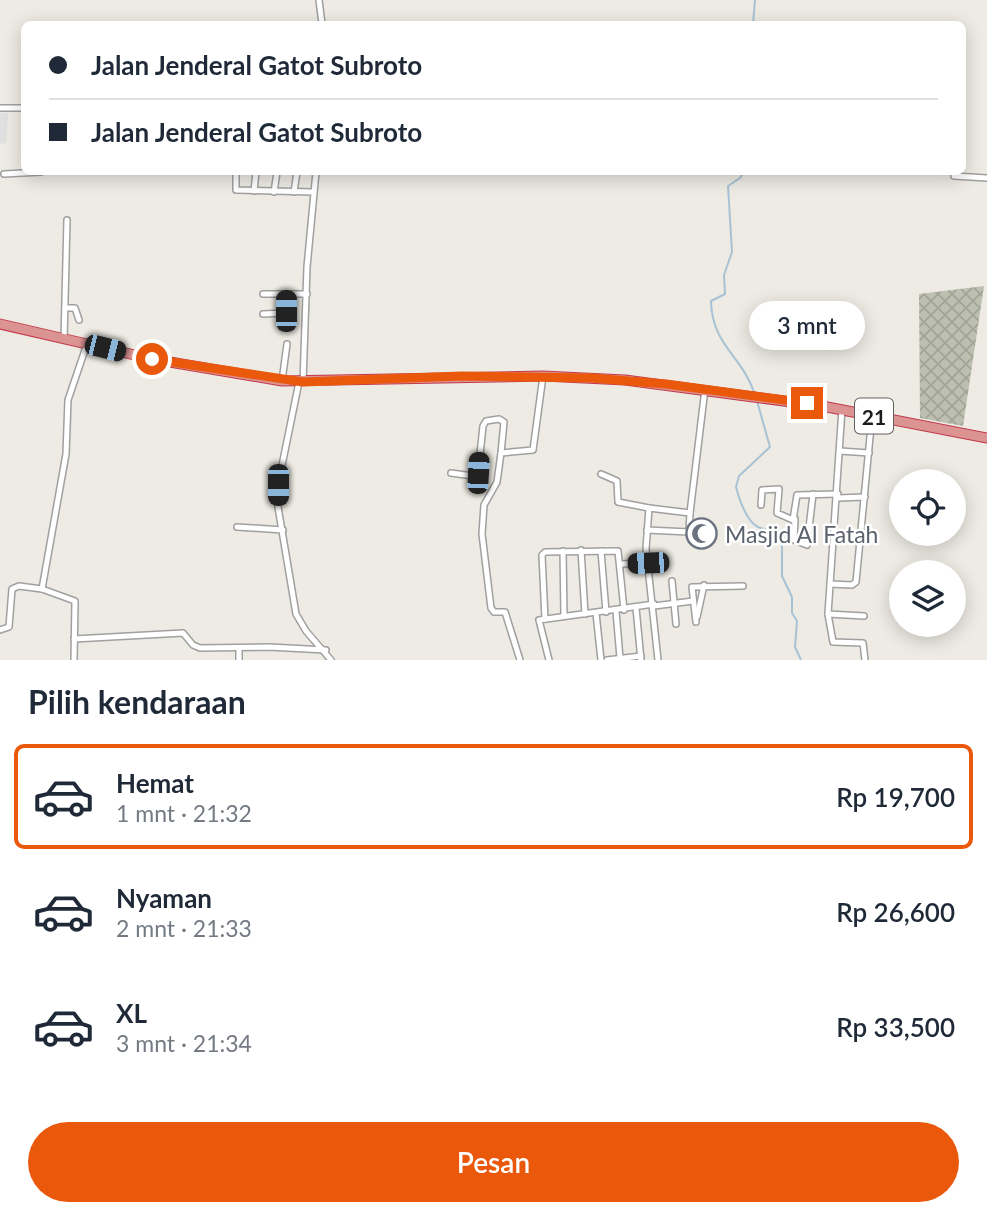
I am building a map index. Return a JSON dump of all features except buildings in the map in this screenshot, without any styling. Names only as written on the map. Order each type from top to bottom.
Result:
[{"type":"highway","name":"21","points":[[0,324],[152,359],[282,380],[301,382],[543,376],[625,380],[755,396],[987,438]]},
{"type":"street","points":[[319,0],[322,21]]},
{"type":"street","points":[[0,108],[21,108]]},
{"type":"street","points":[[4,174],[21,173]]},
{"type":"street","points":[[236,175],[235,189],[314,192]]},
{"type":"street","points":[[254,191],[256,175]]},
{"type":"street","points":[[274,192],[277,175]]},
{"type":"street","points":[[294,192],[297,175]]},
{"type":"street","points":[[316,175],[301,382],[278,485],[296,614],[306,631],[326,650],[331,660]]},
{"type":"street","points":[[954,176],[987,178]]},
{"type":"street","points":[[64,340],[67,220]]},
{"type":"street","points":[[263,293],[307,294]]},
{"type":"street","points":[[263,314],[285,313],[286,295]]},
{"type":"street","points":[[65,307],[75,308],[79,320]]},
{"type":"street","points":[[42,589],[66,454],[68,400],[87,344]]},
{"type":"street","points":[[282,380],[288,344]]},
{"type":"street","points":[[501,453],[533,450],[543,376]]},
{"type":"street","points":[[647,530],[689,532],[705,389]]},
{"type":"street","points":[[842,410],[828,614],[833,642],[863,643],[865,660]]},
{"type":"street","points":[[830,584],[855,584],[872,416]]},
{"type":"street","points":[[451,473],[473,476],[478,473],[483,426],[486,421],[499,419],[504,422],[497,482],[484,505],[482,553],[491,608],[494,612],[505,612],[520,660]]},
{"type":"street","points":[[840,451],[869,453]]},
{"type":"street","points":[[601,474],[617,481],[618,502],[690,513]]},
{"type":"street","points":[[761,505],[762,489],[779,489],[777,513],[788,520],[795,518]]},
{"type":"street","points":[[813,494],[807,545],[794,540],[797,495],[813,494],[865,497]]},
{"type":"street","points":[[649,508],[648,563],[658,660]]},
{"type":"street","points":[[237,527],[283,530]]},
{"type":"street","points":[[581,550],[584,614]]},
{"type":"street","points":[[563,551],[564,616]]},
{"type":"street","points":[[545,619],[542,555],[563,551],[618,551],[624,610]]},
{"type":"street","points":[[601,551],[606,612]]},
{"type":"street","points":[[621,564],[648,563]]},
{"type":"street","points":[[672,581],[676,624]]},
{"type":"street","points":[[704,585],[696,622],[692,587],[704,585],[743,586]]},
{"type":"street","points":[[0,630],[9,627],[12,589],[19,586],[42,589],[73,599],[74,660]]},
{"type":"street","points":[[549,660],[539,620],[693,601]]},
{"type":"street","points":[[607,660],[641,658],[636,608]]},
{"type":"street","points":[[616,611],[620,658]]},
{"type":"street","points":[[596,613],[601,660]]},
{"type":"street","points":[[828,614],[864,616]]},
{"type":"street","points":[[74,639],[183,633],[193,645],[200,648],[326,650]]},
{"type":"street","points":[[239,648],[239,660]]},
{"type":"shaded area","points":[[0,113],[8,113],[6,144],[0,143]]},
{"type":"shaded area","points":[[984,286],[963,426],[920,418],[919,294]]},
{"type":"waterway","points":[[753,21],[755,0]]},
{"type":"waterway","points":[[742,175],[728,186],[732,252],[724,275],[725,294],[711,301],[716,329],[742,368],[754,392]]},
{"type":"waterway","points":[[757,401],[770,447],[739,476],[736,487],[750,520],[782,540],[782,576],[792,597],[792,613],[797,621],[795,647],[801,660]]},
{"type":"place","name":"Masjid Al Fatah","points":[[702,534]]},
{"type":"route","points":[[152,359],[303,382],[543,376],[666,384],[807,403]]}]
